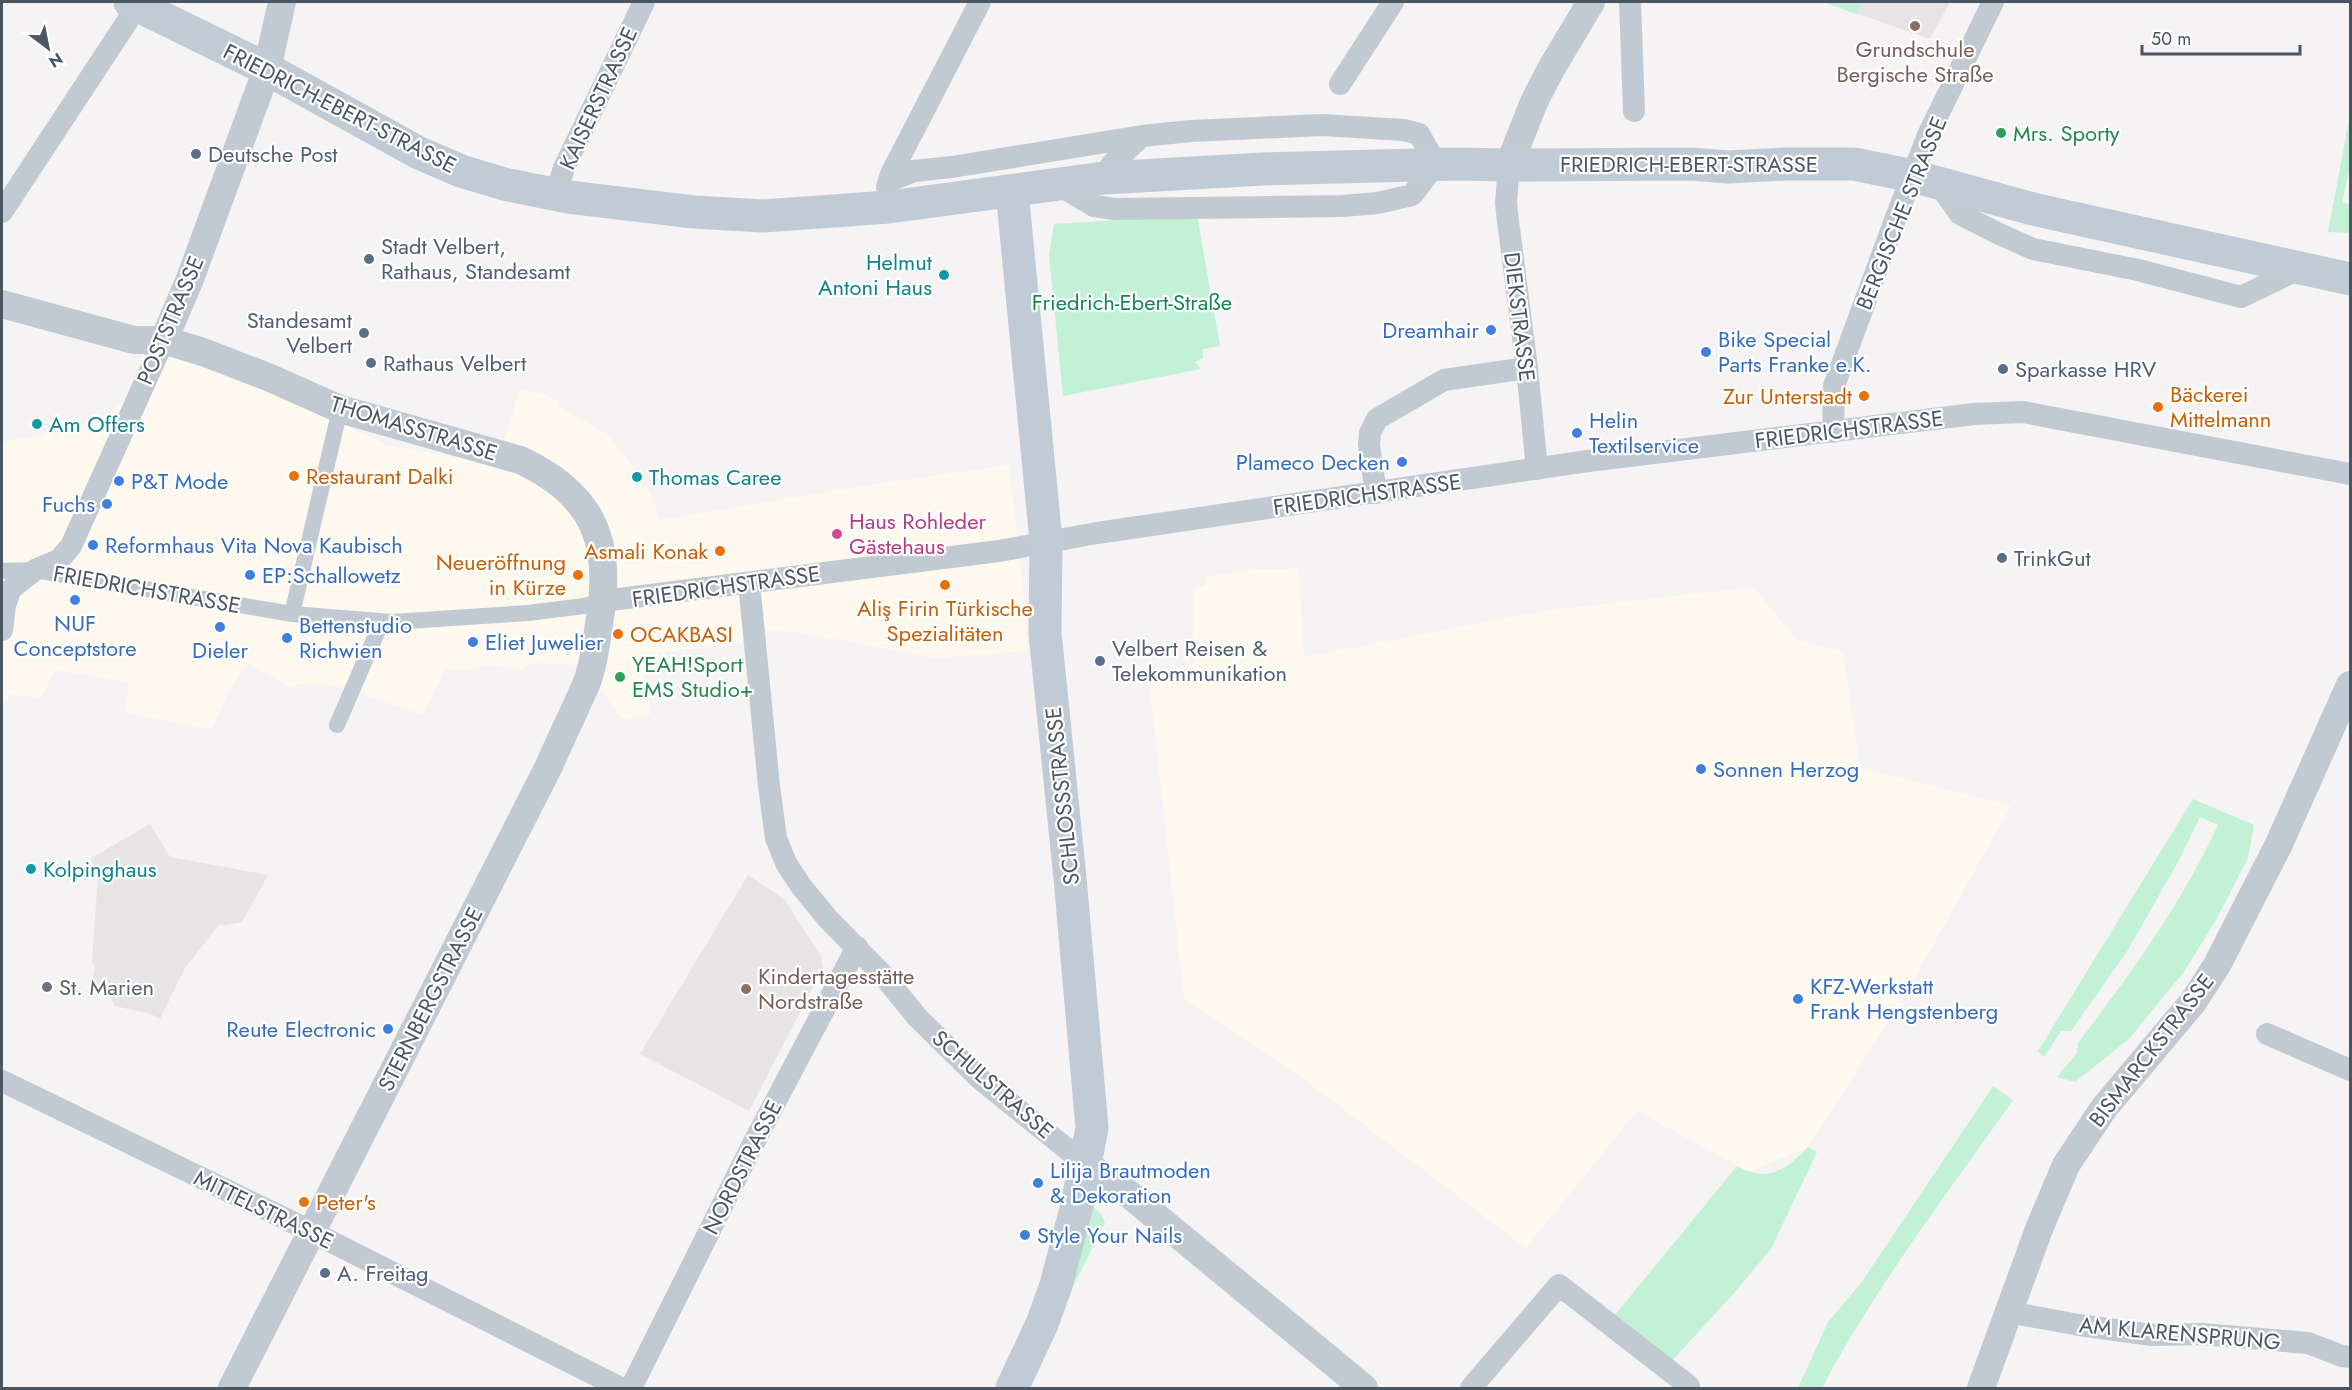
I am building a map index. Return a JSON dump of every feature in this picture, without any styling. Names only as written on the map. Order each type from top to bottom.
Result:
[{"type":"main road","name":"FRIEDRICH-EBERT-STRASSE","points":[[134,3],[267,69],[429,157],[471,174],[555,195],[694,212],[763,216],[885,194],[1012,191],[1104,178],[1288,168],[1436,164],[1691,164],[1728,168],[1785,164],[1854,164],[2033,209],[2350,279]]},
{"type":"main road","name":"SCHLOSSSTRASSE","points":[[1012,191],[1046,541],[1045,633],[1092,1128],[1083,1162],[1077,1204],[1056,1285],[1042,1324],[1012,1389]]},
{"type":"street","name":"POSTSTRASSE","points":[[2,630],[5,605],[11,589],[35,570],[59,560],[71,546],[164,340],[190,279],[267,69],[282,2]]},
{"type":"street","name":"KAISERSTRASSE","points":[[555,195],[564,168],[644,2]]},
{"type":"street","points":[[885,194],[980,2]]},
{"type":"street","points":[[1340,84],[1393,2]]},
{"type":"street","points":[[1509,165],[1534,102],[1591,2]]},
{"type":"street","points":[[1630,2],[1634,111]]},
{"type":"street","name":"BERGISCHE STRASSE","points":[[1833,432],[1834,386],[1897,213],[1926,181],[1928,135],[1993,2]]},
{"type":"street","points":[[2,212],[134,3]]},
{"type":"street","name":"FRIEDRICH-EBERT-STRASSE","points":[[885,194],[914,171],[952,167],[1142,136],[1191,131],[1322,125],[1404,130],[1419,134],[1436,164]]},
{"type":"street","points":[[1104,178],[1111,165],[1142,136]]},
{"type":"street","points":[[1057,184],[1094,206],[1114,209],[1343,206],[1378,203],[1412,195],[1436,164]]},
{"type":"street","name":"DIEKSTRASSE","points":[[1509,165],[1506,203],[1537,469]]},
{"type":"street","name":"THOMASSTRASSE","points":[[2,304],[135,340],[164,340],[268,377],[340,409],[520,460],[537,468],[572,495],[587,514],[598,536],[605,569],[603,601]]},
{"type":"street","points":[[1376,493],[1369,445],[1370,433],[1377,419],[1444,380],[1527,368]]},
{"type":"street","points":[[292,614],[340,409]]},
{"type":"street","name":"FRIEDRICHSTRASSE","points":[[2,571],[35,570],[292,614],[382,621],[441,620],[528,613],[584,606],[603,601],[929,561],[1006,550],[1046,541],[1537,469],[1926,419],[2023,412],[2350,474]]},
{"type":"street","name":"SCHULSTRASSE","points":[[749,583],[776,838],[786,863],[801,886],[828,919],[857,947],[916,1017],[979,1078],[1083,1162],[1133,1198],[1364,1389]]},
{"type":"street","name":"STERNBERGSTRASSE","points":[[232,1389],[549,766],[588,680],[603,601]]},
{"type":"street","points":[[337,725],[382,621]]},
{"type":"street","name":"BISMARCKSTRASSE","points":[[1982,1389],[2008,1312],[2066,1165],[2104,1108],[2193,1002],[2217,965],[2278,844],[2350,685]]},
{"type":"street","name":"NORDSTRASSE","points":[[631,1389],[753,1144],[857,947]]},
{"type":"street","points":[[2267,1034],[2350,1070]]},
{"type":"street","name":"MITTELSTRASSE","points":[[2,1081],[311,1232],[621,1389]]},
{"type":"street","points":[[1471,1389],[1559,1285],[1689,1386],[1688,1389]]},
{"type":"street","name":"AM KLARENSPRUNG","points":[[2008,1312],[2152,1335],[2202,1334],[2308,1343],[2350,1357]]},
{"type":"shaded area","name":"Grundschule Bergische Straße","points":[[1824,2],[1950,2],[1930,39]]},
{"type":"shaded area","points":[[169,357],[256,383],[389,446],[491,463],[505,436],[520,389],[545,395],[558,400],[558,406],[607,434],[640,476],[651,495],[660,520],[862,486],[1009,465],[1028,651],[934,658],[772,629],[741,643],[659,653],[660,659],[642,661],[651,714],[622,719],[583,665],[534,663],[522,669],[489,666],[472,669],[446,669],[423,715],[333,685],[297,684],[293,688],[246,663],[228,694],[212,729],[124,713],[129,682],[55,670],[41,699],[11,694],[2,706],[2,442],[71,430],[108,416]]},
{"type":"shaded area","points":[[1299,567],[1304,657],[1543,611],[1753,587],[1797,640],[1843,652],[1860,767],[2011,806],[1900,1004],[1808,1147],[1749,1172],[1637,1111],[1526,1248],[1298,1075],[1184,999],[1149,681],[1193,663],[1193,590],[1207,584],[1206,577],[1259,569]]},
{"type":"shaded area","name":"St. Marien","points":[[150,824],[170,857],[268,875],[242,922],[218,926],[185,968],[160,1019],[151,1014],[115,1006],[110,996],[102,992],[91,991],[95,966],[92,961],[98,876],[91,858]]},
{"type":"shaded area","name":"Kindertagesstätte Nordstraße","points":[[748,875],[785,900],[821,956],[823,968],[749,1111],[640,1054]]},
{"type":"green space","points":[[1824,2],[1862,2],[1856,14]]},
{"type":"green space","points":[[2350,115],[2350,167],[2342,203],[2350,204],[2350,233],[2328,232]]},
{"type":"green space","name":"Friedrich-Ebert-Straße","points":[[1197,215],[1220,346],[1203,349],[1203,358],[1195,362],[1201,369],[1063,396],[1049,255],[1054,224]]},
{"type":"green space","points":[[2193,799],[2254,825],[2248,858],[2215,922],[2183,973],[2129,1039],[2075,1082],[2057,1077],[2077,1053],[2078,1043],[2136,965],[2172,910],[2204,854],[2218,825],[2200,817],[2178,862],[2128,950],[2071,1031],[2061,1031],[2044,1057],[2038,1051]]},
{"type":"green space","points":[[1993,1086],[2013,1100],[1865,1313],[1822,1388],[1798,1388],[1828,1322],[1861,1283]]},
{"type":"green space","points":[[1808,1147],[1817,1152],[1771,1249],[1669,1364],[1615,1315],[1737,1166],[1758,1173],[1776,1172],[1792,1162]]},
{"type":"green space","points":[[1093,1207],[1101,1214],[1105,1222],[1070,1293]]},
{"type":"place","name":"Grundschule Bergische Straße","points":[[1915,26]]},
{"type":"place","name":"Mrs. Sporty","points":[[2001,133]]},
{"type":"place","name":"Deutsche Post","points":[[196,154]]},
{"type":"place","name":"Stadt Velbert, Rathaus, Standesamt","points":[[369,259]]},
{"type":"place","name":"Helmut Antoni Haus","points":[[944,275]]},
{"type":"place","name":"Dreamhair","points":[[1491,330]]},
{"type":"place","name":"Standesamt Velbert","points":[[364,333]]},
{"type":"place","name":"Bike Special Parts Franke e.K.","points":[[1706,352]]},
{"type":"place","name":"Rathaus Velbert","points":[[371,363]]},
{"type":"place","name":"Sparkasse HRV","points":[[2003,369]]},
{"type":"place","name":"Zur Unterstadt","points":[[1864,396]]},
{"type":"place","name":"Bäckerei Mittelmann","points":[[2158,407]]},
{"type":"place","name":"Am Offers","points":[[37,424]]},
{"type":"place","name":"Helin Textilservice","points":[[1577,433]]},
{"type":"place","name":"Plameco Decken","points":[[1402,462]]},
{"type":"place","name":"Restaurant Dalki","points":[[294,476]]},
{"type":"place","name":"Thomas Caree","points":[[637,477]]},
{"type":"place","name":"P&T Mode","points":[[119,481]]},
{"type":"place","name":"Fuchs","points":[[107,504]]},
{"type":"place","name":"Haus Rohleder Gästehaus","points":[[837,534]]},
{"type":"place","name":"Reformhaus Vita Nova Kaubisch","points":[[93,545]]},
{"type":"place","name":"Asmali Konak","points":[[720,551]]},
{"type":"place","name":"TrinkGut","points":[[2002,558]]},
{"type":"place","name":"EP:Schallowetz","points":[[250,575]]},
{"type":"place","name":"Neueröffnung in Kürze","points":[[578,575]]},
{"type":"place","name":"Aliş Firin Türkische Spezialitäten","points":[[945,585]]},
{"type":"place","name":"NUF Conceptstore","points":[[75,600]]},
{"type":"place","name":"Dieler","points":[[220,627]]},
{"type":"place","name":"OCAKBASI","points":[[618,634]]},
{"type":"place","name":"Bettenstudio Richwien","points":[[287,638]]},
{"type":"place","name":"Eliet Juwelier","points":[[473,642]]},
{"type":"place","name":"Velbert Reisen & Telekommunikation","points":[[1100,661]]},
{"type":"place","name":"YEAH!Sport EMS Studio+","points":[[620,677]]},
{"type":"place","name":"Sonnen Herzog","points":[[1701,769]]},
{"type":"place","name":"Kolpinghaus","points":[[31,869]]},
{"type":"place","name":"St. Marien","points":[[47,987]]},
{"type":"place","name":"Kindertagesstätte Nordstraße","points":[[746,989]]},
{"type":"place","name":"KFZ-Werkstatt Frank Hengstenberg","points":[[1798,999]]},
{"type":"place","name":"Reute Electronic","points":[[388,1029]]},
{"type":"place","name":"Lilija Brautmoden & Dekoration","points":[[1038,1183]]},
{"type":"place","name":"Peter's","points":[[304,1202]]},
{"type":"place","name":"Style Your Nails","points":[[1025,1235]]},
{"type":"place","name":"A. Freitag","points":[[325,1273]]}]
